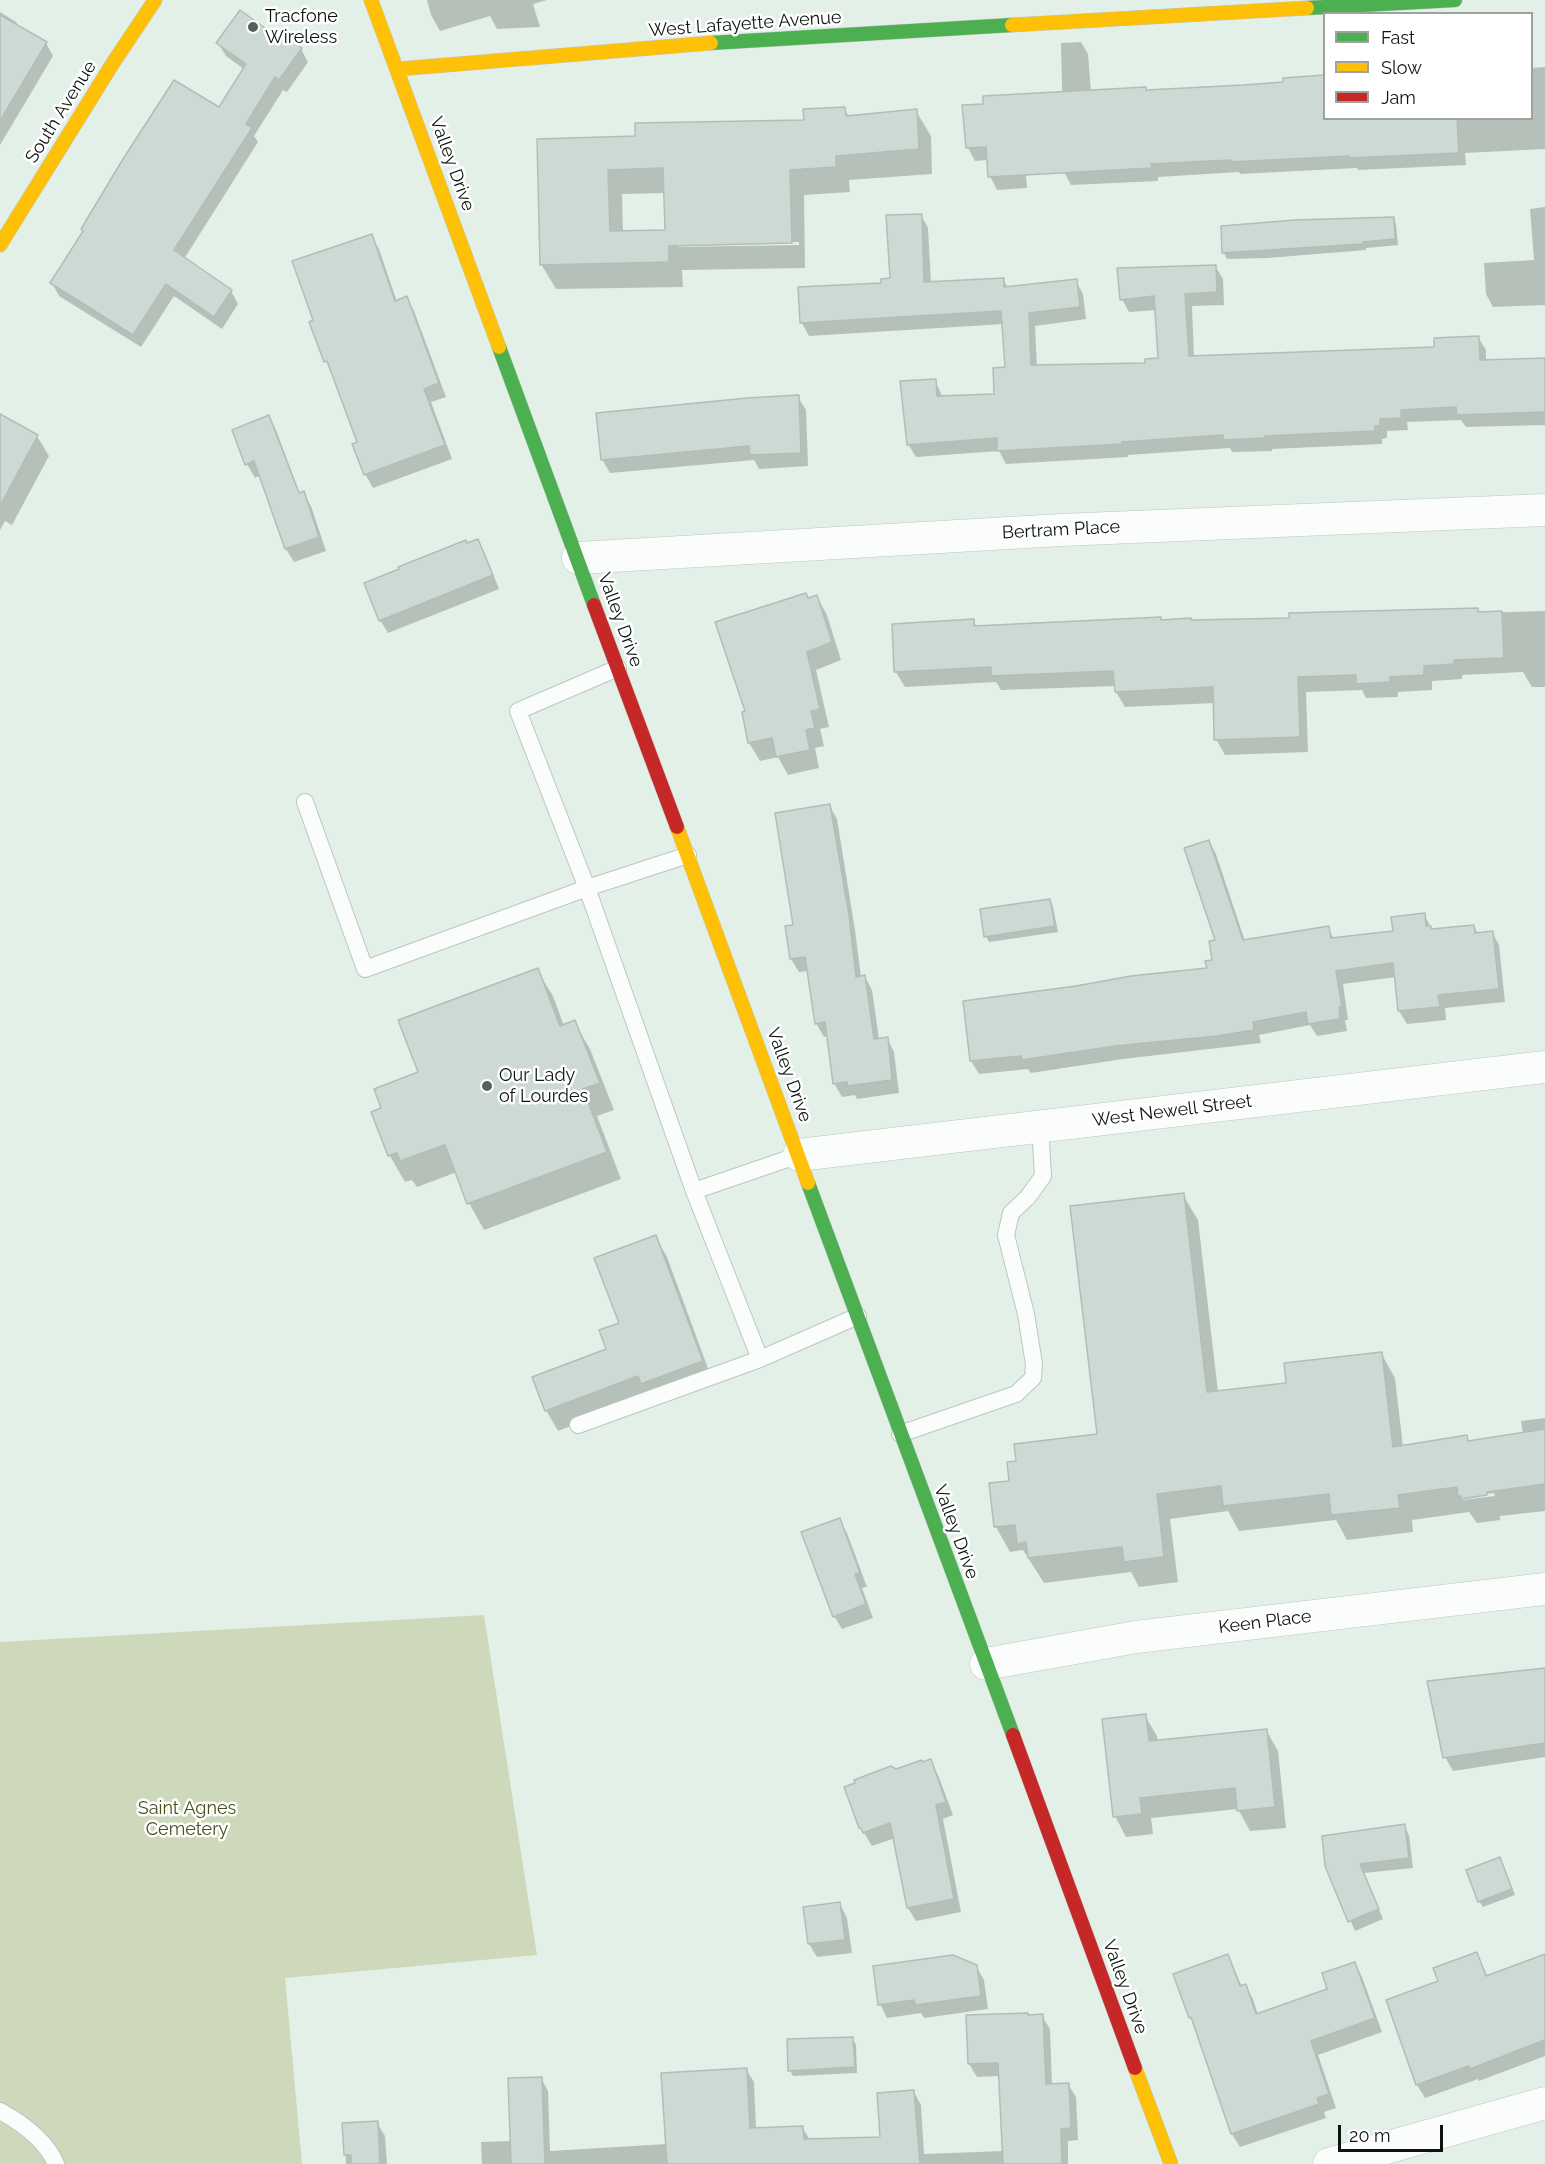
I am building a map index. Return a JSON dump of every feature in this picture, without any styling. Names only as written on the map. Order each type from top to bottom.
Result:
[{"type":"main road","name":"South Avenue","points":[[0,245],[112,63],[155,0]]},
{"type":"main road","name":"Valley Drive","points":[[371,0],[1171,2164]]},
{"type":"main road","name":"West Lafayette Avenue","points":[[398,69],[753,40],[1455,0]]},
{"type":"street","name":"Bertram Place","points":[[578,558],[1061,530],[1545,510]]},
{"type":"street","name":"West Newell Street","points":[[799,1155],[1545,1067]]},
{"type":"street","name":"Keen Place","points":[[986,1664],[1136,1637],[1545,1589]]},
{"type":"street","points":[[1329,2164],[1545,2103]]},
{"type":"lane","points":[[618,668],[518,711],[587,888],[694,1191],[759,1359]]},
{"type":"lane","points":[[305,802],[364,969],[587,888],[688,855]]},
{"type":"lane","points":[[900,1434],[1016,1394],[1033,1378],[1034,1364],[1026,1314],[1006,1235],[1011,1213],[1028,1197],[1042,1176],[1040,1126]]},
{"type":"lane","points":[[694,1191],[799,1155]]},
{"type":"lane","points":[[578,1425],[759,1359],[858,1316]]},
{"type":"lane","points":[[0,2111],[24,2124],[52,2155],[56,2164]]},
{"type":"green space","name":"Saint Agnes Cemetery","points":[[484,1615],[537,1955],[285,1978],[302,2164],[0,2164],[0,1642]]},
{"type":"building","points":[[240,10],[276,36],[280,32],[302,48],[279,80],[275,77],[246,124],[252,128],[174,250],[232,290],[214,317],[166,284],[133,335],[50,283],[83,231],[81,229],[123,159],[174,80],[219,107],[246,64],[216,43]]},
{"type":"building","points":[[0,15],[47,42],[0,121]]},
{"type":"building","points":[[1323,75],[1323,120],[1457,120],[1459,153],[1151,164],[1152,168],[988,177],[986,147],[966,148],[962,105],[983,104],[983,96],[1146,87],[1146,90],[1243,85],[1283,82],[1283,78]]},
{"type":"building","points":[[845,107],[846,116],[917,109],[919,149],[836,156],[836,167],[790,170],[792,243],[669,246],[669,262],[540,265],[537,139],[635,136],[635,123],[804,120],[803,109]],"holes":[[[663,168],[665,230],[610,231],[608,170]]]},
{"type":"building","points":[[922,214],[924,282],[1004,278],[1004,287],[1077,279],[1080,307],[1029,313],[1031,365],[1145,363],[1145,359],[1158,358],[1154,296],[1120,300],[1117,268],[1216,265],[1217,292],[1185,294],[1189,356],[1434,347],[1434,338],[1479,336],[1480,360],[1545,358],[1545,412],[1457,415],[1456,407],[1401,410],[1401,418],[1380,419],[1380,426],[1375,426],[1375,431],[1265,436],[1265,438],[1224,440],[1223,435],[1122,442],[1122,444],[997,451],[997,438],[907,445],[900,381],[936,379],[937,396],[994,394],[993,368],[1005,367],[1001,311],[800,323],[798,287],[881,283],[881,279],[890,278],[886,215]]},
{"type":"building","points":[[1394,217],[1395,239],[1363,242],[1363,244],[1222,253],[1221,226],[1295,220]]},
{"type":"building","points":[[372,234],[395,301],[407,296],[439,383],[424,389],[445,445],[364,475],[352,444],[357,442],[327,361],[324,362],[309,322],[313,320],[292,261]]},
{"type":"building","points":[[799,395],[801,453],[750,455],[749,446],[601,460],[596,413]]},
{"type":"building","points":[[0,414],[38,435],[0,506]]},
{"type":"building","points":[[269,415],[299,493],[304,491],[319,537],[285,549],[254,461],[245,465],[232,430]]},
{"type":"building","points":[[478,539],[493,575],[379,621],[364,583],[466,540],[467,543]]},
{"type":"building","points":[[806,593],[808,598],[817,595],[832,642],[807,652],[820,709],[811,711],[815,728],[806,730],[810,750],[776,757],[772,738],[748,743],[742,712],[745,711],[715,622]]},
{"type":"building","points":[[1478,608],[1478,612],[1502,611],[1504,658],[1454,660],[1454,664],[1424,666],[1424,675],[1390,677],[1390,682],[1356,684],[1356,675],[1298,677],[1300,737],[1214,740],[1213,687],[1115,692],[1113,671],[991,676],[991,667],[894,672],[892,624],[974,619],[974,626],[1161,617],[1161,620],[1289,618],[1289,613]]},
{"type":"building","points":[[830,804],[849,915],[856,977],[865,975],[874,1039],[888,1037],[892,1080],[847,1086],[847,1082],[833,1084],[825,1022],[815,1024],[805,957],[790,959],[785,926],[793,925],[775,813]]},
{"type":"building","points":[[1209,840],[1243,940],[1329,926],[1331,938],[1393,931],[1391,917],[1425,913],[1426,926],[1431,926],[1431,929],[1474,925],[1475,933],[1493,931],[1499,989],[1438,995],[1440,1007],[1398,1011],[1393,963],[1336,971],[1342,1007],[1339,1007],[1340,1019],[1308,1024],[1306,1012],[1253,1022],[1254,1030],[1217,1036],[1115,1046],[1022,1060],[1021,1056],[970,1061],[963,1001],[1131,976],[1207,968],[1205,961],[1212,960],[1209,941],[1215,940],[1184,848]]},
{"type":"building","points":[[1050,899],[1055,926],[984,937],[980,909]]},
{"type":"building","name":"Our Lady of Lourdes","points":[[538,968],[560,1026],[575,1020],[600,1083],[583,1089],[607,1152],[467,1204],[445,1145],[400,1161],[397,1153],[388,1156],[371,1112],[381,1108],[374,1089],[418,1072],[398,1020]]},
{"type":"building","points":[[1184,1193],[1207,1392],[1286,1383],[1284,1363],[1382,1352],[1393,1447],[1467,1435],[1468,1441],[1545,1429],[1545,1484],[1487,1492],[1487,1495],[1461,1499],[1461,1496],[1458,1496],[1457,1487],[1398,1495],[1400,1508],[1331,1515],[1329,1494],[1223,1506],[1221,1486],[1157,1494],[1164,1557],[1124,1562],[1122,1547],[1028,1558],[1026,1542],[1017,1544],[1015,1525],[994,1527],[989,1483],[1009,1481],[1007,1462],[1016,1461],[1014,1444],[1097,1434],[1070,1206]]},
{"type":"building","points":[[656,1235],[703,1361],[641,1384],[638,1376],[545,1411],[532,1377],[606,1349],[599,1330],[619,1323],[594,1258]]},
{"type":"building","points":[[840,1518],[860,1573],[855,1574],[866,1604],[833,1617],[801,1532]]},
{"type":"building","points":[[1545,1668],[1545,1743],[1443,1758],[1427,1681]]},
{"type":"building","points":[[1146,1714],[1149,1741],[1267,1729],[1275,1807],[1237,1811],[1235,1788],[1140,1798],[1142,1814],[1113,1817],[1102,1719]]},
{"type":"building","points":[[931,1759],[946,1802],[936,1805],[954,1899],[907,1908],[890,1823],[863,1833],[844,1787],[855,1783],[854,1780],[891,1766],[896,1769]]},
{"type":"building","points":[[1405,1824],[1409,1858],[1360,1864],[1379,1909],[1348,1922],[1325,1866],[1322,1836]]},
{"type":"building","points":[[1500,1857],[1512,1889],[1478,1902],[1466,1870]]},
{"type":"building","points":[[840,1902],[845,1940],[808,1944],[803,1907]]},
{"type":"building","points":[[1477,1952],[1486,1976],[1545,1954],[1545,2040],[1470,2069],[1469,2066],[1416,2085],[1386,2000],[1438,1981],[1433,1968]]},
{"type":"building","points":[[1228,1954],[1240,1986],[1246,1984],[1256,2014],[1327,1989],[1322,1973],[1355,1962],[1375,2018],[1311,2041],[1329,2094],[1317,2098],[1319,2104],[1231,2134],[1191,2017],[1189,2018],[1173,1974]]},
{"type":"building","points":[[953,1955],[977,1965],[981,1996],[915,2005],[914,2000],[878,2005],[873,1966]]},
{"type":"building","points":[[1028,2013],[1028,2015],[1043,2014],[1046,2084],[1069,2083],[1071,2128],[1061,2129],[1062,2164],[1003,2164],[998,2063],[968,2064],[966,2015]]},
{"type":"building","points":[[853,2037],[855,2067],[788,2071],[787,2039]]},
{"type":"building","points":[[747,2068],[750,2128],[803,2126],[804,2139],[880,2137],[877,2093],[914,2090],[920,2164],[667,2164],[661,2073]]},
{"type":"building","points":[[542,2077],[545,2164],[511,2164],[508,2078]]},
{"type":"building","points":[[378,2121],[380,2164],[351,2164],[351,2155],[344,2155],[342,2123]]},
{"type":"traffic: fast","points":[[1307,8],[1455,0]]},
{"type":"traffic: fast","points":[[711,43],[1012,25]]},
{"type":"traffic: fast","points":[[499,347],[594,605]]},
{"type":"traffic: fast","points":[[808,1183],[1013,1735]]},
{"type":"traffic: slow","points":[[0,245],[113,63],[155,0]]},
{"type":"traffic: slow","points":[[371,0],[499,347]]},
{"type":"traffic: slow","points":[[1012,25],[1307,8]]},
{"type":"traffic: slow","points":[[398,69],[711,43]]},
{"type":"traffic: slow","points":[[677,827],[808,1183]]},
{"type":"traffic: slow","points":[[1135,2068],[1171,2164]]},
{"type":"traffic: jam","points":[[594,605],[677,827]]},
{"type":"traffic: jam","points":[[1013,1735],[1135,2068]]},
{"type":"place","name":"Tracfone Wireless","points":[[253,27]]},
{"type":"place","name":"Our Lady of Lourdes","points":[[487,1086]]}]
